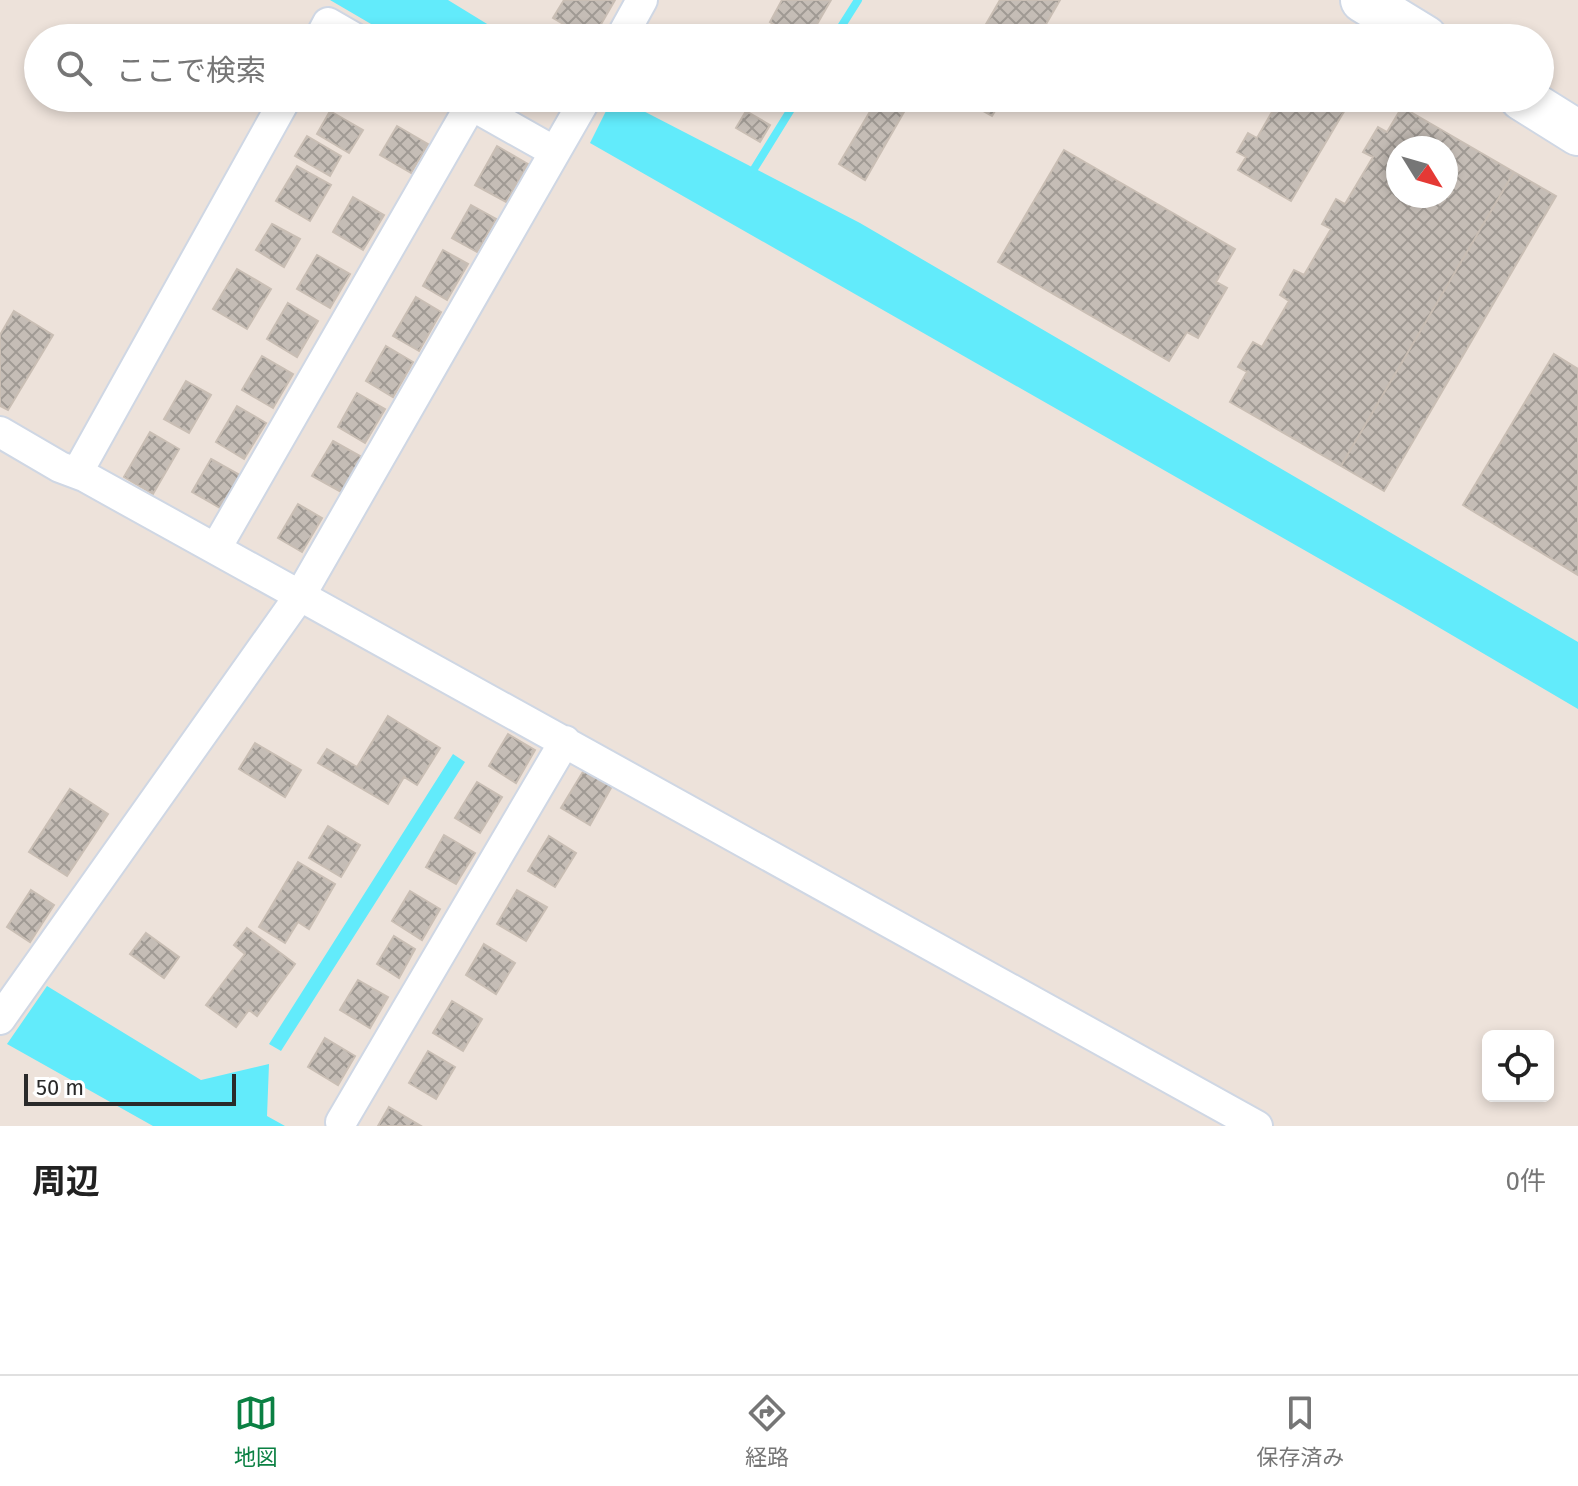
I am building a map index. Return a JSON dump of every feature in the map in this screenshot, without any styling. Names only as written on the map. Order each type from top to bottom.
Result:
[{"type":"street","points":[[629,24],[642,0]]},
{"type":"street","points":[[1363,0],[1402,24]]},
{"type":"street","points":[[77,473],[278,112]]},
{"type":"street","points":[[216,548],[459,112]]},
{"type":"street","points":[[483,112],[555,152]]},
{"type":"street","points":[[0,1019],[301,594],[578,112]]},
{"type":"street","points":[[1544,112],[1578,133]]},
{"type":"street","points":[[0,432],[301,594],[1257,1126]]},
{"type":"street","points":[[341,1122],[565,741]]},
{"type":"water","points":[[330,0],[448,0],[487,24],[371,24]]},
{"type":"water","points":[[606,112],[645,112],[860,223],[1578,642],[1578,709],[1404,607],[590,143]]},
{"type":"water","points":[[453,754],[465,762],[281,1051],[269,1044]]},
{"type":"water","points":[[47,986],[201,1080],[269,1064],[267,1116],[285,1126],[153,1126],[7,1044]]},
{"type":"building","points":[[564,0],[615,0],[601,24],[563,24],[553,18]]},
{"type":"building","points":[[782,0],[831,0],[817,24],[770,22]]},
{"type":"building","points":[[1000,0],[1060,0],[1046,24],[986,24]]},
{"type":"building","points":[[329,112],[363,130],[349,153],[317,134]]},
{"type":"building","points":[[745,112],[770,125],[760,142],[736,128]]},
{"type":"building","points":[[870,112],[904,112],[865,180],[839,164]]},
{"type":"building","points":[[1272,112],[1344,112],[1291,201],[1238,170],[1246,157],[1237,152],[1248,133],[1257,138]]},
{"type":"building","points":[[1399,112],[1411,112],[1452,136],[1386,136],[1386,208],[1458,208],[1458,140],[1514,172],[1341,466],[1230,402],[1247,372],[1238,367],[1253,342],[1262,347],[1289,301],[1280,295],[1294,270],[1304,275],[1331,229],[1322,224],[1336,199],[1345,204],[1373,157],[1363,152],[1378,127],[1387,132]]},
{"type":"building","points":[[397,126],[428,144],[411,173],[380,155]]},
{"type":"building","points":[[307,136],[341,156],[330,176],[295,156]]},
{"type":"building","points":[[497,146],[528,164],[506,202],[475,185]]},
{"type":"building","points":[[1064,150],[1235,249],[1216,282],[1227,288],[1198,338],[1187,332],[1169,361],[998,262]]},
{"type":"building","points":[[297,166],[331,185],[310,221],[276,201]]},
{"type":"building","points":[[1514,172],[1556,196],[1384,491],[1341,466]]},
{"type":"building","points":[[353,197],[384,215],[363,250],[333,232]]},
{"type":"building","points":[[471,205],[496,219],[477,252],[452,238]]},
{"type":"building","points":[[272,224],[300,239],[284,267],[256,250]]},
{"type":"building","points":[[443,250],[468,264],[447,300],[423,286]]},
{"type":"building","points":[[317,255],[350,274],[330,308],[297,289]]},
{"type":"building","points":[[237,269],[271,289],[247,329],[213,309]]},
{"type":"building","points":[[416,297],[441,312],[419,351],[393,336]]},
{"type":"building","points":[[288,303],[318,321],[297,357],[267,339]]},
{"type":"building","points":[[14,311],[53,335],[8,410],[0,406],[0,335]]},
{"type":"building","points":[[386,346],[413,362],[393,397],[366,381]]},
{"type":"building","points":[[1554,354],[1578,369],[1578,575],[1463,505]]},
{"type":"building","points":[[262,356],[293,374],[273,408],[242,390]]},
{"type":"building","points":[[186,381],[211,395],[189,433],[164,419]]},
{"type":"building","points":[[357,393],[385,409],[365,443],[338,427]]},
{"type":"building","points":[[237,406],[266,423],[244,459],[216,442]]},
{"type":"building","points":[[150,432],[179,449],[153,494],[124,477]]},
{"type":"building","points":[[333,441],[362,457],[341,492],[312,476]]},
{"type":"building","points":[[211,459],[240,475],[220,508],[192,492]]},
{"type":"building","points":[[298,504],[322,518],[302,552],[278,538]]},
{"type":"building","points":[[388,716],[440,748],[417,785],[404,777],[388,804],[318,763],[327,749],[357,767]]},
{"type":"building","points":[[508,734],[535,750],[516,783],[489,766]]},
{"type":"building","points":[[255,743],[301,770],[285,797],[239,769]]},
{"type":"building","points":[[584,770],[612,786],[590,825],[561,808]]},
{"type":"building","points":[[477,782],[502,797],[480,833],[455,818]]},
{"type":"building","points":[[70,789],[108,814],[67,876],[29,852]]},
{"type":"building","points":[[328,826],[360,845],[341,877],[309,858]]},
{"type":"building","points":[[444,835],[475,853],[456,884],[426,867]]},
{"type":"building","points":[[549,836],[576,853],[555,887],[528,871]]},
{"type":"building","points":[[298,862],[335,884],[309,929],[298,922],[285,943],[259,927]]},
{"type":"building","points":[[31,890],[54,905],[30,942],[7,927]]},
{"type":"building","points":[[517,890],[547,907],[526,941],[497,924]]},
{"type":"building","points":[[410,891],[440,909],[422,940],[392,921]]},
{"type":"building","points":[[247,928],[295,964],[257,1016],[249,1010],[236,1027],[206,1005],[245,954],[234,945]]},
{"type":"building","points":[[146,933],[179,957],[164,978],[130,954]]},
{"type":"building","points":[[394,936],[415,949],[399,978],[377,964]]},
{"type":"building","points":[[484,944],[515,963],[496,994],[466,975]]},
{"type":"building","points":[[358,980],[388,997],[370,1028],[340,1010]]},
{"type":"building","points":[[452,1001],[482,1019],[463,1051],[433,1033]]},
{"type":"building","points":[[325,1038],[355,1056],[338,1085],[308,1067]]},
{"type":"building","points":[[428,1051],[455,1067],[436,1099],[409,1083]]},
{"type":"building","points":[[389,1107],[421,1126],[378,1126]]},
{"type":"waterway","points":[[843,24],[858,0]]},
{"type":"waterway","points":[[754,169],[789,112]]}]
